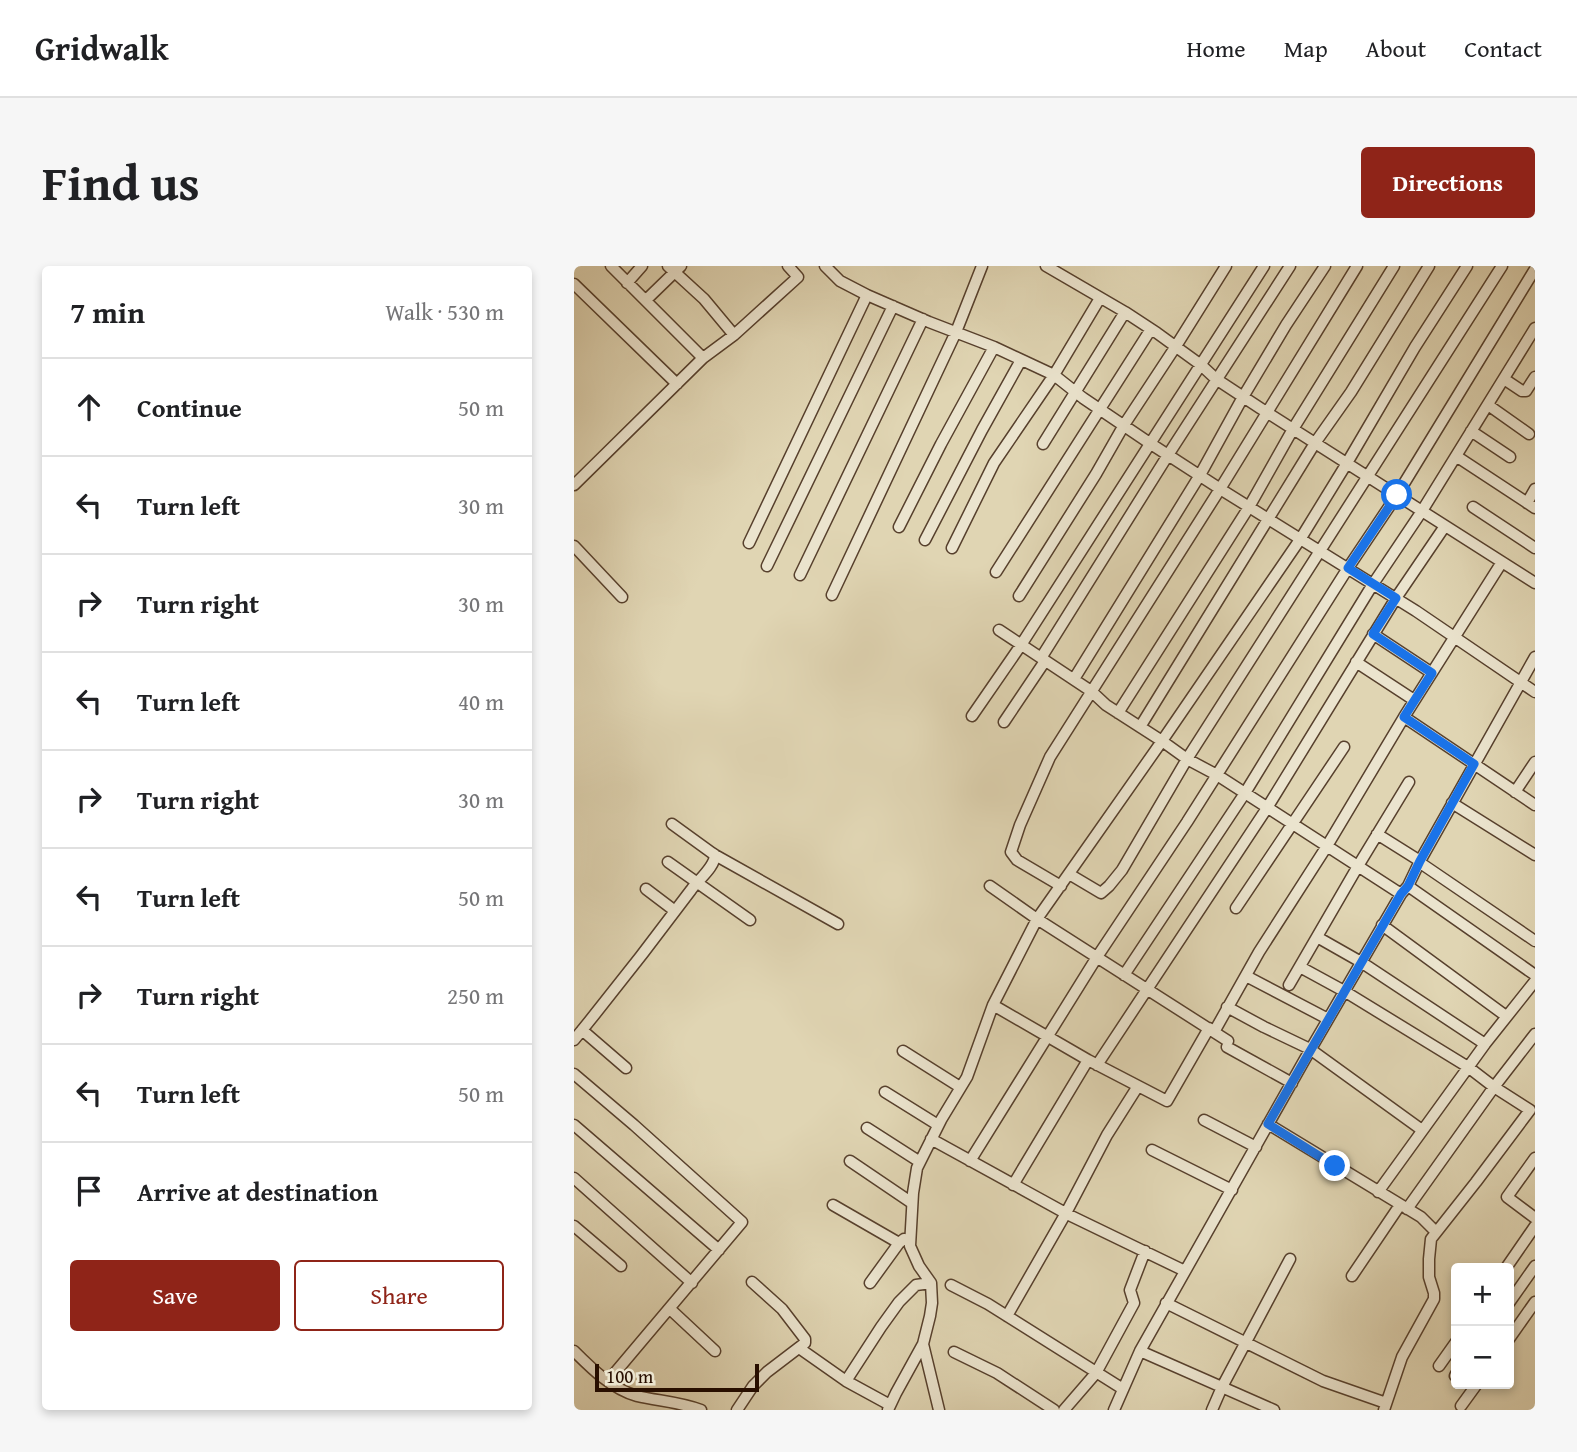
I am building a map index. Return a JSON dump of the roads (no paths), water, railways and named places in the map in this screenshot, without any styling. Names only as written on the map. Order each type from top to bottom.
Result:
[{"type":"street","points":[[611,266],[703,358]]},
{"type":"street","points":[[627,283],[642,266]]},
{"type":"street","points":[[574,485],[703,358],[734,335],[797,277],[788,266]]},
{"type":"street","points":[[825,266],[841,281],[867,295],[994,347],[1054,375],[1151,444],[1396,598],[1535,692]]},
{"type":"street","points":[[832,594],[956,332],[982,266]]},
{"type":"street","points":[[1046,266],[1125,312],[1267,413],[1535,583]]},
{"type":"street","points":[[1019,596],[1226,266]]},
{"type":"street","points":[[972,716],[1021,645],[1264,266]]},
{"type":"street","points":[[1004,722],[1168,455],[1290,266]]},
{"type":"street","points":[[1073,679],[1200,475],[1286,325],[1325,266]]},
{"type":"street","points":[[1060,886],[1017,860],[1011,852],[1050,757],[1357,266]]},
{"type":"street","points":[[1118,713],[1249,507],[1293,429],[1394,266]]},
{"type":"street","points":[[1140,727],[1315,443],[1351,392],[1429,266]]},
{"type":"street","points":[[799,1348],[889,1408],[923,1344],[932,1303],[931,1283],[910,1245],[914,1181],[938,1125],[967,1077],[993,1005],[1037,919],[1301,538],[1415,347],[1467,266]]},
{"type":"street","points":[[1069,874],[1101,893],[1122,870],[1187,759],[1502,266]]},
{"type":"street","points":[[646,300],[675,268],[734,335]]},
{"type":"street","points":[[970,1161],[1097,957],[1397,495],[1535,269]]},
{"type":"street","points":[[574,284],[677,384]]},
{"type":"street","points":[[749,543],[867,295]]},
{"type":"street","points":[[952,548],[994,463],[1054,375],[1100,298]]},
{"type":"street","points":[[767,566],[893,306]]},
{"type":"street","points":[[1043,444],[1125,312]]},
{"type":"street","points":[[800,575],[923,319]]},
{"type":"street","points":[[1124,975],[1245,793],[1535,328]]},
{"type":"street","points":[[996,572],[1151,329]]},
{"type":"street","points":[[899,527],[994,347]]},
{"type":"street","points":[[926,540],[1021,360]]},
{"type":"street","points":[[1504,379],[1526,391],[1535,377]]},
{"type":"street","points":[[1488,405],[1529,433]]},
{"type":"street","points":[[1471,431],[1510,457]]},
{"type":"street","points":[[1456,456],[1531,506],[1535,489]]},
{"type":"street","points":[[1473,507],[1535,548]]},
{"type":"street","points":[[1013,1185],[1092,1063],[1147,989],[1267,808],[1373,634],[1445,526]]},
{"type":"street","points":[[574,546],[622,597]]},
{"type":"street","points":[[993,1005],[1092,1063],[1167,1101],[1502,562]]},
{"type":"street","points":[[999,630],[1187,759],[1217,775],[1358,866],[1404,890],[1535,975]]},
{"type":"street","points":[[1373,634],[1432,673]]},
{"type":"street","points":[[1114,1410],[1140,1350],[1166,1303],[1535,657]]},
{"type":"street","points":[[1356,662],[1414,700]]},
{"type":"street","points":[[1404,717],[1535,805]]},
{"type":"street","points":[[1236,908],[1344,747]]},
{"type":"street","points":[[1515,792],[1535,762]]},
{"type":"street","points":[[1289,985],[1409,782]]},
{"type":"street","points":[[1452,803],[1535,856]]},
{"type":"street","points":[[672,824],[715,855],[838,924]]},
{"type":"street","points":[[1377,834],[1535,940]]},
{"type":"street","points":[[574,1040],[715,860],[715,855]]},
{"type":"street","points":[[667,862],[750,919]]},
{"type":"street","points":[[990,886],[1211,1030],[1228,1044],[1292,1083]]},
{"type":"street","points":[[646,889],[675,911]]},
{"type":"street","points":[[1382,925],[1506,1016]]},
{"type":"street","points":[[1317,937],[1361,962],[1485,1044]]},
{"type":"street","points":[[1166,1303],[1323,1381],[1385,1407],[1402,1357],[1434,1300],[1429,1277],[1431,1239],[1533,1109],[1344,991],[1300,967]]},
{"type":"street","points":[[1246,976],[1328,1019]]},
{"type":"street","points":[[1378,1192],[1485,1044],[1535,981]]},
{"type":"street","points":[[1227,1007],[1310,1049],[1422,1130]]},
{"type":"street","points":[[582,1030],[626,1068]]},
{"type":"street","points":[[1352,1276],[1535,1034]]},
{"type":"street","points":[[903,1051],[960,1087]]},
{"type":"street","points":[[574,1074],[742,1222],[608,1381]]},
{"type":"street","points":[[1007,1316],[1107,1135],[1138,1086]]},
{"type":"street","points":[[885,1092],[938,1125]]},
{"type":"street","points":[[1203,1121],[1256,1147]]},
{"type":"street","points":[[1268,1124],[1421,1217],[1436,1232]]},
{"type":"street","points":[[574,1125],[719,1250]]},
{"type":"street","points":[[867,1128],[920,1162]]},
{"type":"street","points":[[931,1139],[1066,1213],[1185,1271]]},
{"type":"street","points":[[1152,1150],[1231,1190]]},
{"type":"street","points":[[850,1161],[912,1203]]},
{"type":"street","points":[[1534,1163],[1507,1197],[1535,1218]]},
{"type":"street","points":[[574,1178],[692,1283]]},
{"type":"street","points":[[833,1205],[899,1243]]},
{"type":"street","points":[[574,1226],[621,1266]]},
{"type":"street","points":[[1509,1263],[1535,1226]]},
{"type":"street","points":[[870,1283],[899,1243],[911,1234]]},
{"type":"street","points":[[1064,1410],[1096,1373],[1134,1303],[1130,1290],[1145,1251]]},
{"type":"street","points":[[1212,1410],[1290,1259]]},
{"type":"street","points":[[1514,1296],[1535,1266]]},
{"type":"street","points":[[737,1410],[753,1386],[767,1372],[804,1343],[804,1339],[782,1309],[752,1282]]},
{"type":"street","points":[[846,1381],[899,1302],[916,1285],[931,1283]]},
{"type":"street","points":[[951,1285],[988,1304],[1123,1389]]},
{"type":"street","points":[[1514,1332],[1535,1303]]},
{"type":"street","points":[[670,1309],[715,1351]]},
{"type":"street","points":[[923,1344],[939,1410]]},
{"type":"street","points":[[1439,1366],[1451,1349]]},
{"type":"street","points":[[1140,1350],[1274,1410]]},
{"type":"street","points":[[574,1351],[608,1381],[635,1395],[699,1410]]},
{"type":"street","points":[[954,1352],[997,1373],[1054,1410]]},
{"type":"street","points":[[1461,1406],[1473,1389]]}]
